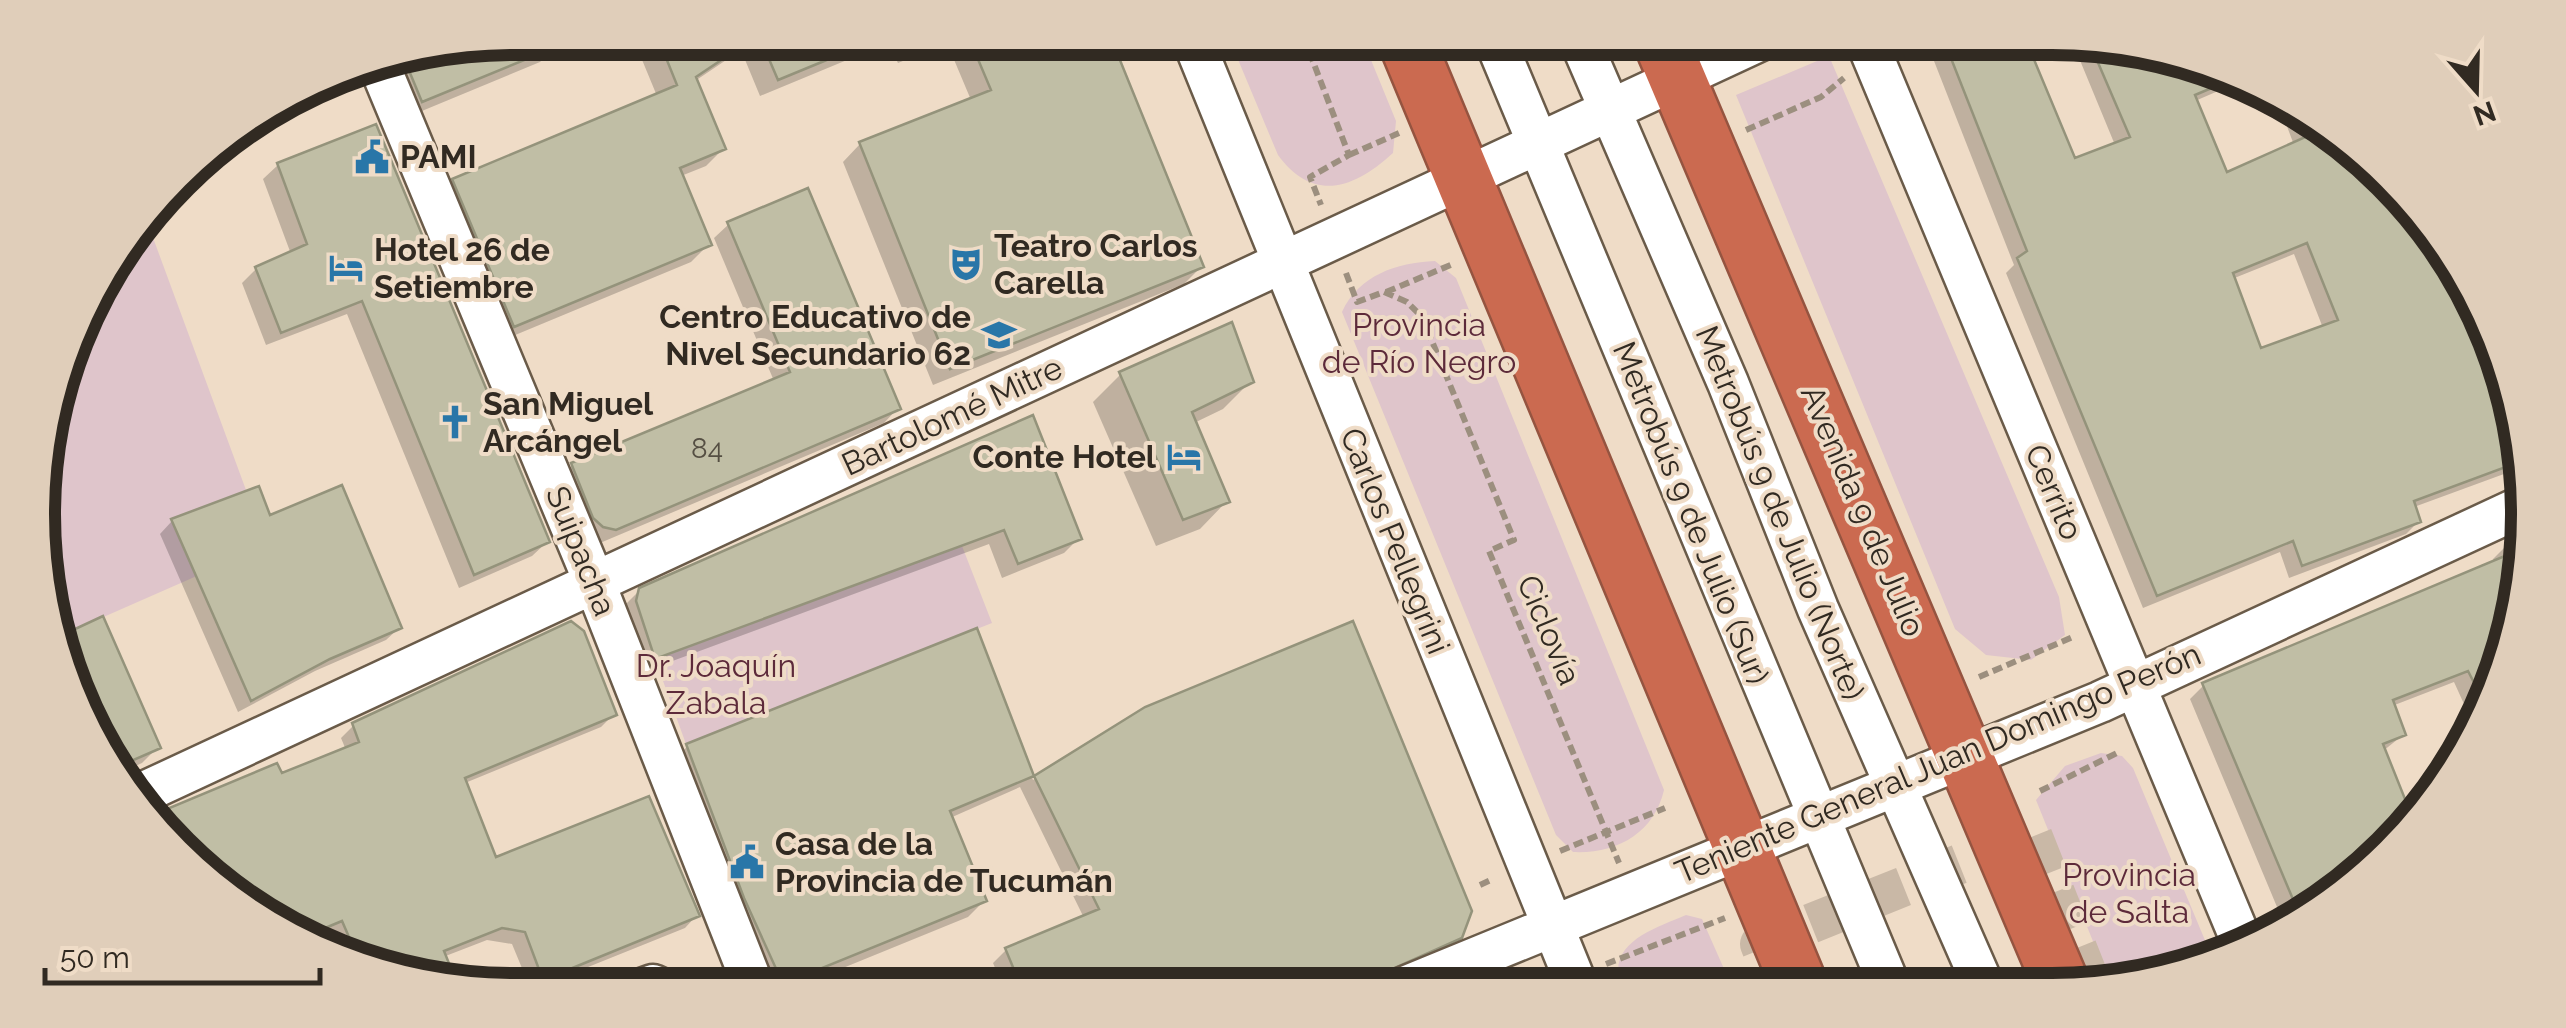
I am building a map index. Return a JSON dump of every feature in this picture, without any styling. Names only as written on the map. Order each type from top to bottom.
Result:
[{"type":"highway","points":[[1412,55],[1794,973]]},
{"type":"highway","name":"Avenida 9 de Julio","points":[[1669,58],[2057,973]]},
{"type":"street","name":"Carlos Pellegrini","points":[[1199,55],[1572,973]]},
{"type":"street","name":"Metrobús 9 de Julio (Sur)","points":[[1501,55],[1884,973]]},
{"type":"street","name":"Metrobús 9 de Julio (Norte)","points":[[1586,55],[1894,786],[1978,973]]},
{"type":"street","name":"Cerrito","points":[[1871,55],[2238,933]]},
{"type":"street","name":"Bartolomé Mitre","points":[[148,790],[593,580],[1611,111],[1669,58]]},
{"type":"street","name":"Suipacha","points":[[382,75],[593,580],[749,973]]},
{"type":"street","name":"Teniente General Juan Domingo Perón","points":[[1437,973],[1967,756],[2511,511]]},
{"type":"path","name":"Ciclovía","points":[[1311,55],[1349,154],[1310,177],[1356,302],[1384,292],[1407,302],[1422,317],[1514,540],[1489,550],[1631,892]]},
{"type":"path","points":[[1976,678],[2074,637]]},
{"type":"path","points":[[2040,790],[2119,752]]},
{"type":"path","points":[[1480,884],[1665,808]]},
{"type":"path","points":[[1597,973],[1716,922]]},
{"type":"green space","points":[[1236,55],[1369,55],[1396,121],[1393,153],[1364,175],[1334,186],[1305,180],[1278,155]]},
{"type":"green space","points":[[1829,56],[2059,597],[2065,635],[2031,660],[1986,655],[1955,629],[1736,95]]},
{"type":"green space","points":[[149,236],[246,490],[171,519],[199,575],[71,631],[59,574],[55,514],[64,424],[79,366],[102,311]]},
{"type":"green space","name":"Provincia de Río Negro","points":[[1435,261],[1456,278],[1664,790],[1652,818],[1618,845],[1573,852],[1556,835],[1342,312],[1358,289],[1380,273]]},
{"type":"green space","name":"Dr. Joaquín Zabala","points":[[962,546],[992,623],[686,744],[655,659]]},
{"type":"green space","name":"Provincia de Salta","points":[[2101,753],[2122,756],[2133,768],[2207,946],[2104,970],[2036,800],[2065,766]]},
{"type":"green space","points":[[1686,915],[1702,919],[1726,973],[1618,973],[1626,949],[1647,932]]},
{"type":"building","points":[[536,55],[422,102],[408,68],[454,59]]},
{"type":"building","points":[[665,55],[729,55],[696,77],[726,149],[680,168],[712,245],[514,327],[452,179],[677,85]]},
{"type":"building","points":[[767,55],[839,55],[778,80]]},
{"type":"building","points":[[976,55],[1118,55],[1204,267],[950,369],[859,142],[991,90]]},
{"type":"building","points":[[1950,55],[2032,55],[2075,158],[2130,137],[2096,57],[2142,64],[2217,86],[2195,95],[2227,172],[2311,135],[2377,189],[2416,235],[2450,285],[2476,338],[2495,395],[2508,466],[2414,501],[2421,522],[2302,566],[2293,541],[2157,596],[2017,258],[2027,251]],"holes":[[[2307,243],[2338,320],[2261,348],[2233,273]]]},
{"type":"building","points":[[376,124],[550,542],[474,575],[362,301],[281,333],[255,267],[307,244],[277,163]]},
{"type":"building","points":[[808,188],[901,409],[616,530],[603,527],[593,518],[571,463],[790,372],[727,222]]},
{"type":"building","name":"Conte Hotel","points":[[1232,322],[1254,382],[1192,412],[1230,502],[1183,520],[1119,372]]},
{"type":"building","points":[[1033,415],[1082,539],[1018,564],[1004,530],[655,659],[636,601],[639,588]]},
{"type":"building","points":[[342,485],[402,628],[330,659],[251,701],[171,519],[259,486],[270,515]]},
{"type":"building","points":[[2509,554],[2502,604],[2477,688],[2468,671],[2393,700],[2406,735],[2383,744],[2407,804],[2355,859],[2295,904],[2202,683]]},
{"type":"building","points":[[103,616],[161,748],[128,762],[90,690],[71,631]]},
{"type":"building","points":[[571,621],[584,631],[617,715],[465,778],[496,857],[649,796],[700,916],[560,973],[540,973],[525,932],[502,928],[444,951],[451,968],[424,964],[352,943],[342,921],[320,930],[284,912],[211,859],[164,810],[277,763],[282,773],[359,742],[352,723]]},
{"type":"building","points":[[1353,621],[1472,911],[1462,938],[1384,973],[1015,973],[1005,948],[1099,909],[1034,776],[1145,707]]},
{"type":"building","points":[[977,628],[1034,776],[950,811],[987,901],[810,973],[778,973],[744,898],[686,744]]},
{"type":"tunnel","points":[[1762,949],[1760,944],[2032,835],[2086,972]]},
{"type":"place","name":"PAMI","points":[[372,157]]},
{"type":"place","name":"Teatro Carlos Carella","points":[[966,264]]},
{"type":"place","name":"Hotel 26 de Setiembre","points":[[346,268]]},
{"type":"place","name":"Centro Educativo de Nivel Secundario 62","points":[[999,335]]},
{"type":"place","name":"San Miguel Arcángel","points":[[455,422]]},
{"type":"place","name":"Conte Hotel","points":[[1184,457]]},
{"type":"place","name":"Casa de la Provincia de Tucumán","points":[[747,862]]}]
